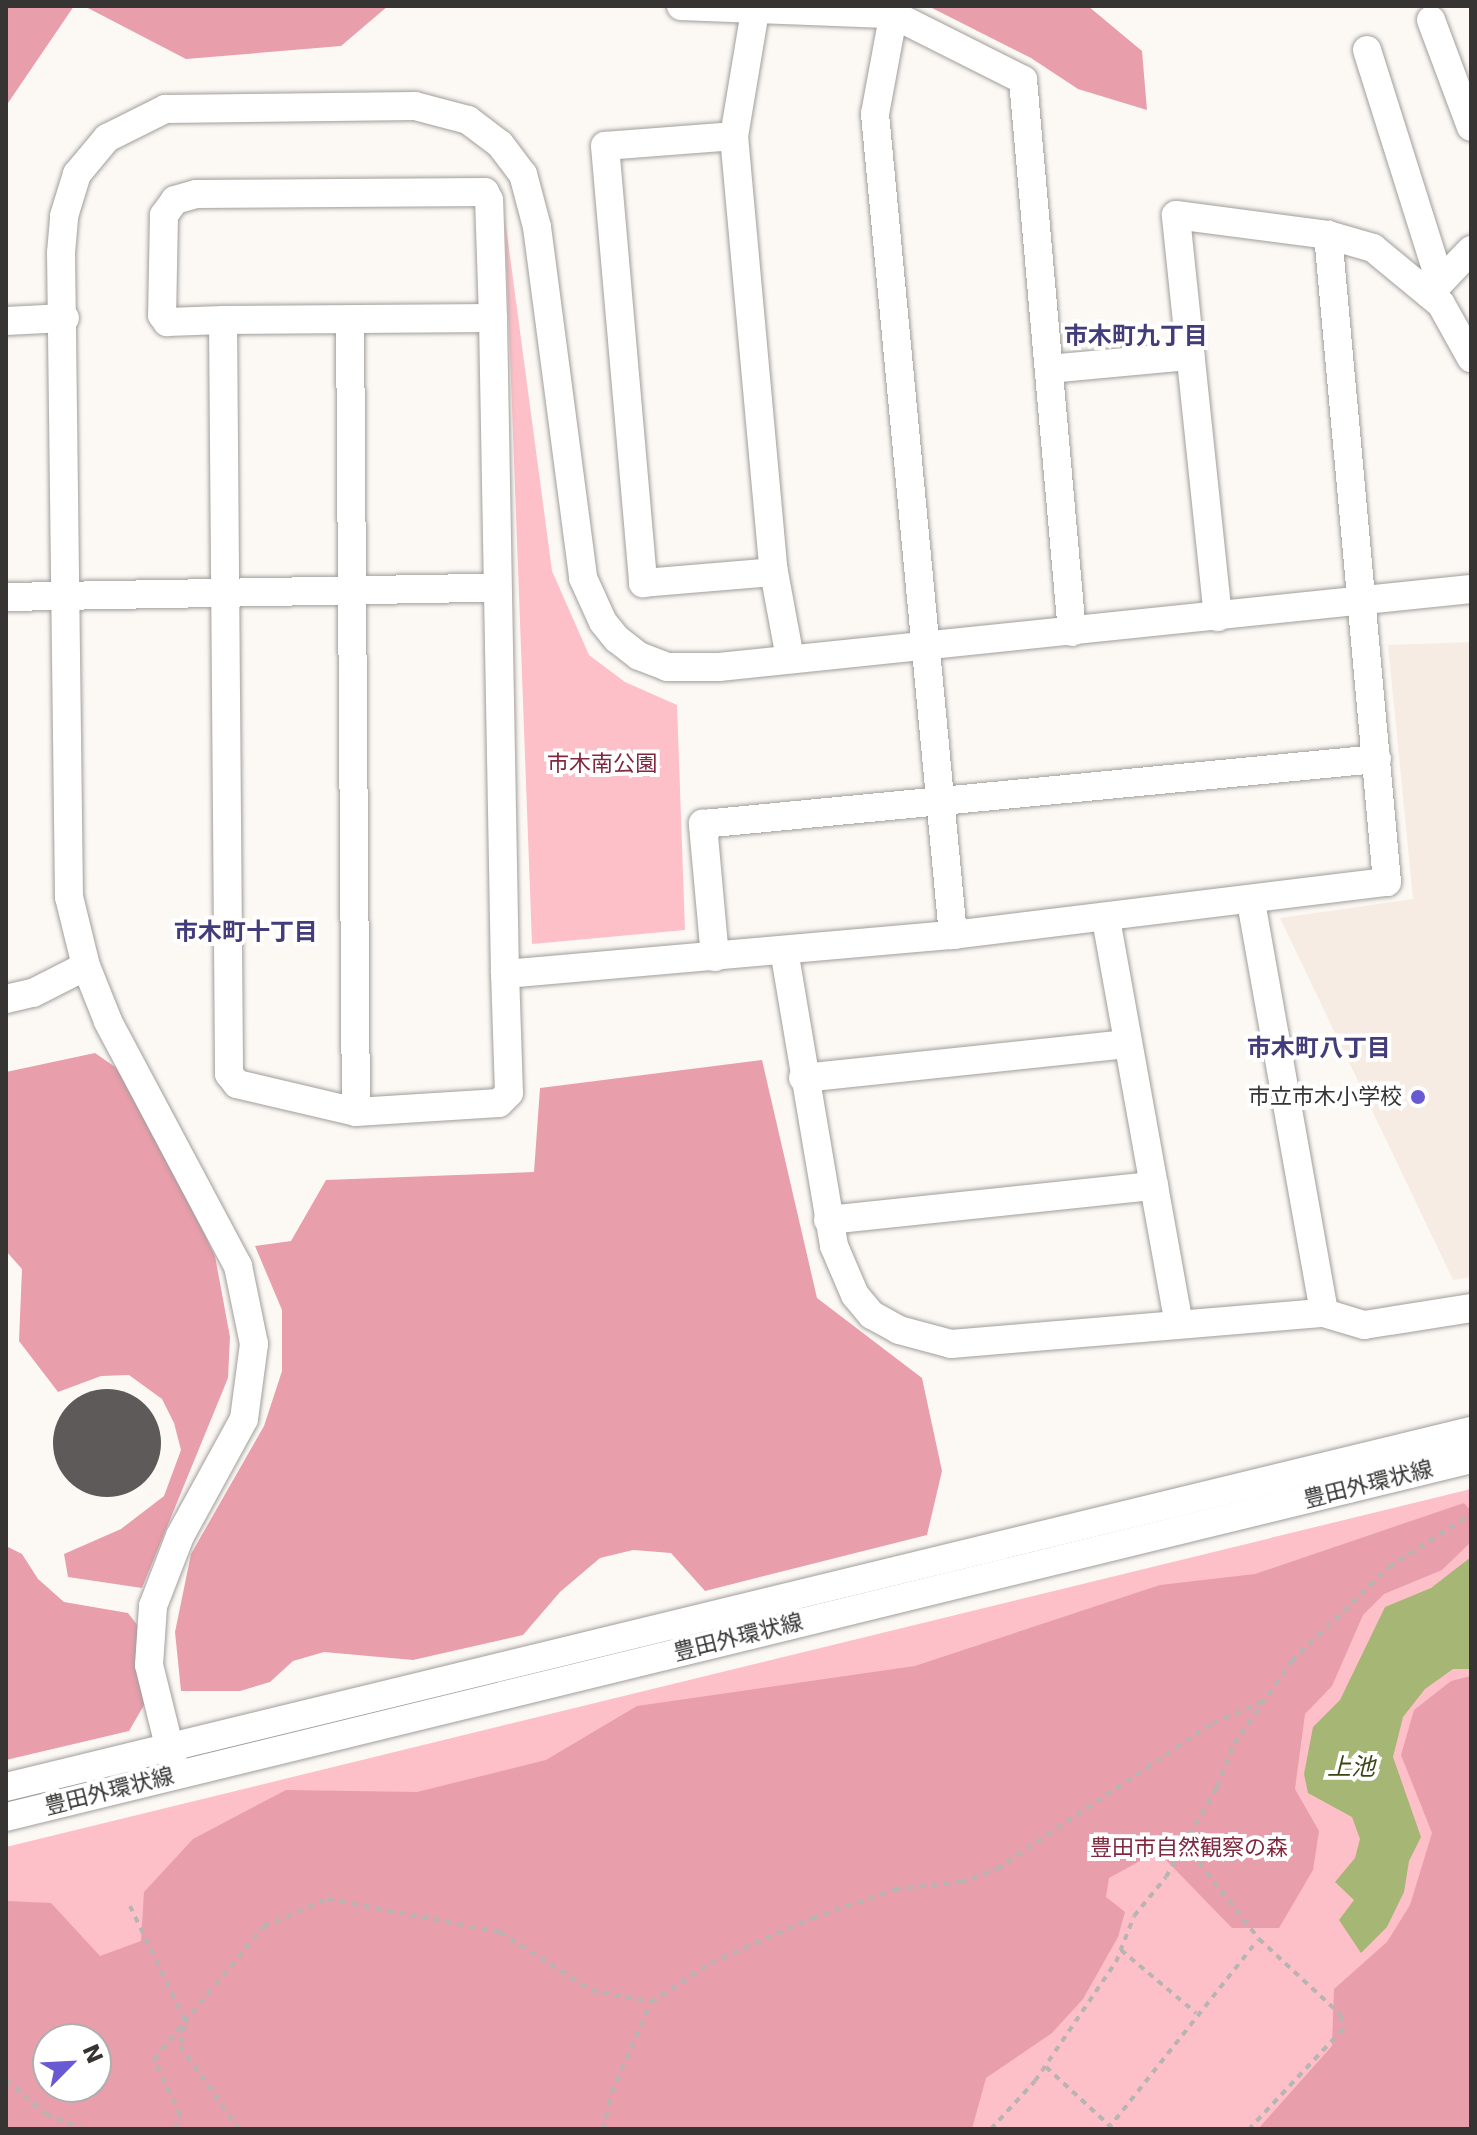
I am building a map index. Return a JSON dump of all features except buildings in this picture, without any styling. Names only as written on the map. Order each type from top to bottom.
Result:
[{"type":"street","points":[[681,6],[755,11],[893,10],[1023,80],[1072,632]]},
{"type":"street","points":[[893,10],[875,114],[953,935]]},
{"type":"street","points":[[755,11],[734,136],[774,572],[790,658]]},
{"type":"street","points":[[1431,20],[1471,127]]},
{"type":"street","points":[[1367,50],[1434,288],[1471,358]]},
{"type":"street","points":[[176,1774],[149,1665],[153,1606],[180,1536],[244,1419],[254,1374],[252,1320],[238,1266],[108,1021],[86,966],[69,897],[66,861],[64,216],[77,174],[107,138],[133,121],[184,107],[415,106],[468,120],[514,159],[530,192],[583,578],[603,622],[639,656],[667,667],[688,670],[1471,589]]},
{"type":"street","points":[[734,136],[605,146],[643,583],[774,572]]},
{"type":"street","points":[[223,320],[229,1074],[237,1084],[356,1112],[499,1103],[509,1093],[496,588],[493,318],[485,192],[186,196],[175,200],[161,228],[162,315],[167,322],[223,320],[493,318]]},
{"type":"street","points":[[1218,617],[1176,215],[1328,235],[1373,248],[1434,288]]},
{"type":"street","points":[[505,974],[953,935],[1251,902],[1387,882],[1328,235]]},
{"type":"street","points":[[1434,288],[1471,250]]},
{"type":"street","points":[[6,321],[65,318]]},
{"type":"street","points":[[350,320],[356,1112]]},
{"type":"street","points":[[1049,369],[1190,356]]},
{"type":"street","points":[[6,597],[496,588]]},
{"type":"street","points":[[715,957],[703,824],[939,805],[1377,759]]},
{"type":"street","points":[[1251,902],[1324,1313]]},
{"type":"street","points":[[1106,919],[1179,1324]]},
{"type":"street","points":[[784,950],[828,1220],[844,1273],[872,1315],[931,1342],[1324,1313],[1364,1325],[1471,1308]]},
{"type":"street","points":[[6,999],[33,993],[86,966]]},
{"type":"street","points":[[803,1078],[1127,1044]]},
{"type":"street","points":[[828,1220],[1154,1186]]},
{"type":"street","name":"豊田外環状線","points":[[6,1787],[1471,1431]]},
{"type":"street","name":"豊田外環状線","points":[[6,1817],[1471,1459]]},
{"type":"path","points":[[991,2129],[1046,2067],[1121,1950],[1134,1916],[1166,1877],[1234,1744],[1292,1661],[1341,1610],[1389,1567],[1471,1514]]},
{"type":"path","points":[[603,2129],[612,2092],[651,2002],[711,1963],[812,1918],[896,1889],[961,1882],[997,1869],[1213,1723],[1266,1700]]},
{"type":"path","points":[[1184,1844],[1259,1939],[1341,2015],[1343,2029],[1249,2129]]},
{"type":"path","points":[[175,2129],[180,2115],[154,2059],[264,1926],[328,1899],[500,1932],[591,1990],[651,2002]]},
{"type":"path","points":[[130,1906],[186,2023],[180,2046],[239,2129]]},
{"type":"path","points":[[1046,2067],[1109,2128],[1196,2013],[1259,1939]]},
{"type":"path","points":[[1121,1950],[1196,2013]]},
{"type":"path","points":[[6,2080],[46,2114],[83,2129]]},
{"type":"shaded area","name":"市立市木小学校","points":[[1471,642],[1471,1277],[1453,1280],[1280,918],[1413,899],[1388,645]]},
{"type":"green space","points":[[6,6],[74,6],[6,106]]},
{"type":"green space","points":[[84,6],[388,6],[341,46],[186,59]]},
{"type":"green space","points":[[928,6],[1088,6],[1142,51],[1147,110],[1078,89],[1031,58]]},
{"type":"green space","name":"市木南公園","points":[[505,219],[552,571],[589,655],[625,682],[677,705],[685,930],[532,944]]},
{"type":"green space","points":[[95,1053],[118,1069],[215,1256],[230,1337],[228,1378],[142,1588],[68,1577],[64,1554],[121,1529],[164,1496],[181,1450],[174,1423],[162,1399],[129,1375],[101,1376],[58,1392],[19,1341],[22,1269],[6,1251],[6,1072]]},
{"type":"green space","points":[[762,1060],[817,1298],[922,1378],[942,1471],[927,1535],[705,1591],[671,1553],[633,1550],[600,1558],[560,1592],[523,1635],[413,1660],[324,1652],[293,1661],[270,1682],[240,1691],[181,1691],[175,1632],[191,1554],[264,1426],[282,1371],[282,1310],[255,1246],[291,1241],[326,1180],[534,1172],[540,1088]]},
{"type":"green space","name":"豊田市自然観察の森","points":[[1471,1489],[1471,2129],[6,2129],[6,1847]]},
{"type":"green space","name":"豊田市自然観察の森","points":[[1464,1503],[1471,1511],[1471,1542],[1442,1570],[1384,1594],[1363,1615],[1332,1686],[1305,1714],[1295,1789],[1319,1831],[1313,1870],[1279,1928],[1232,1928],[1164,1858],[1151,1855],[1109,1878],[1106,1897],[1125,1912],[1118,1937],[1083,1999],[1052,2033],[986,2078],[972,2129],[6,2129],[6,1901],[51,1903],[100,1956],[141,1941],[144,1892],[193,1839],[286,1790],[417,1792],[546,1760],[637,1706],[915,1666],[1160,1585],[1255,1574]]},
{"type":"green space","points":[[6,1546],[22,1554],[38,1579],[64,1602],[128,1613],[138,1626],[147,1700],[129,1731],[6,1760]]},
{"type":"green space","points":[[1471,1676],[1471,2129],[1258,2129],[1332,2046],[1334,1989],[1387,1942],[1410,1905],[1432,1833],[1401,1755],[1414,1710],[1451,1681]]},
{"type":"water","name":"上池","points":[[1471,1557],[1471,1669],[1453,1669],[1425,1689],[1403,1717],[1393,1757],[1421,1837],[1409,1861],[1404,1892],[1387,1927],[1361,1953],[1339,1920],[1354,1900],[1335,1882],[1355,1858],[1360,1839],[1352,1817],[1308,1793],[1304,1774],[1313,1727],[1340,1700],[1385,1607],[1431,1588]]},
{"type":"place","name":"市立市木小学校","points":[[1418,1097]]},
{"type":"district","name":"市木町九丁目","points":[[1136,337]]},
{"type":"district","name":"市木町十丁目","points":[[246,933]]},
{"type":"district","name":"市木町八丁目","points":[[1319,1049]]}]
